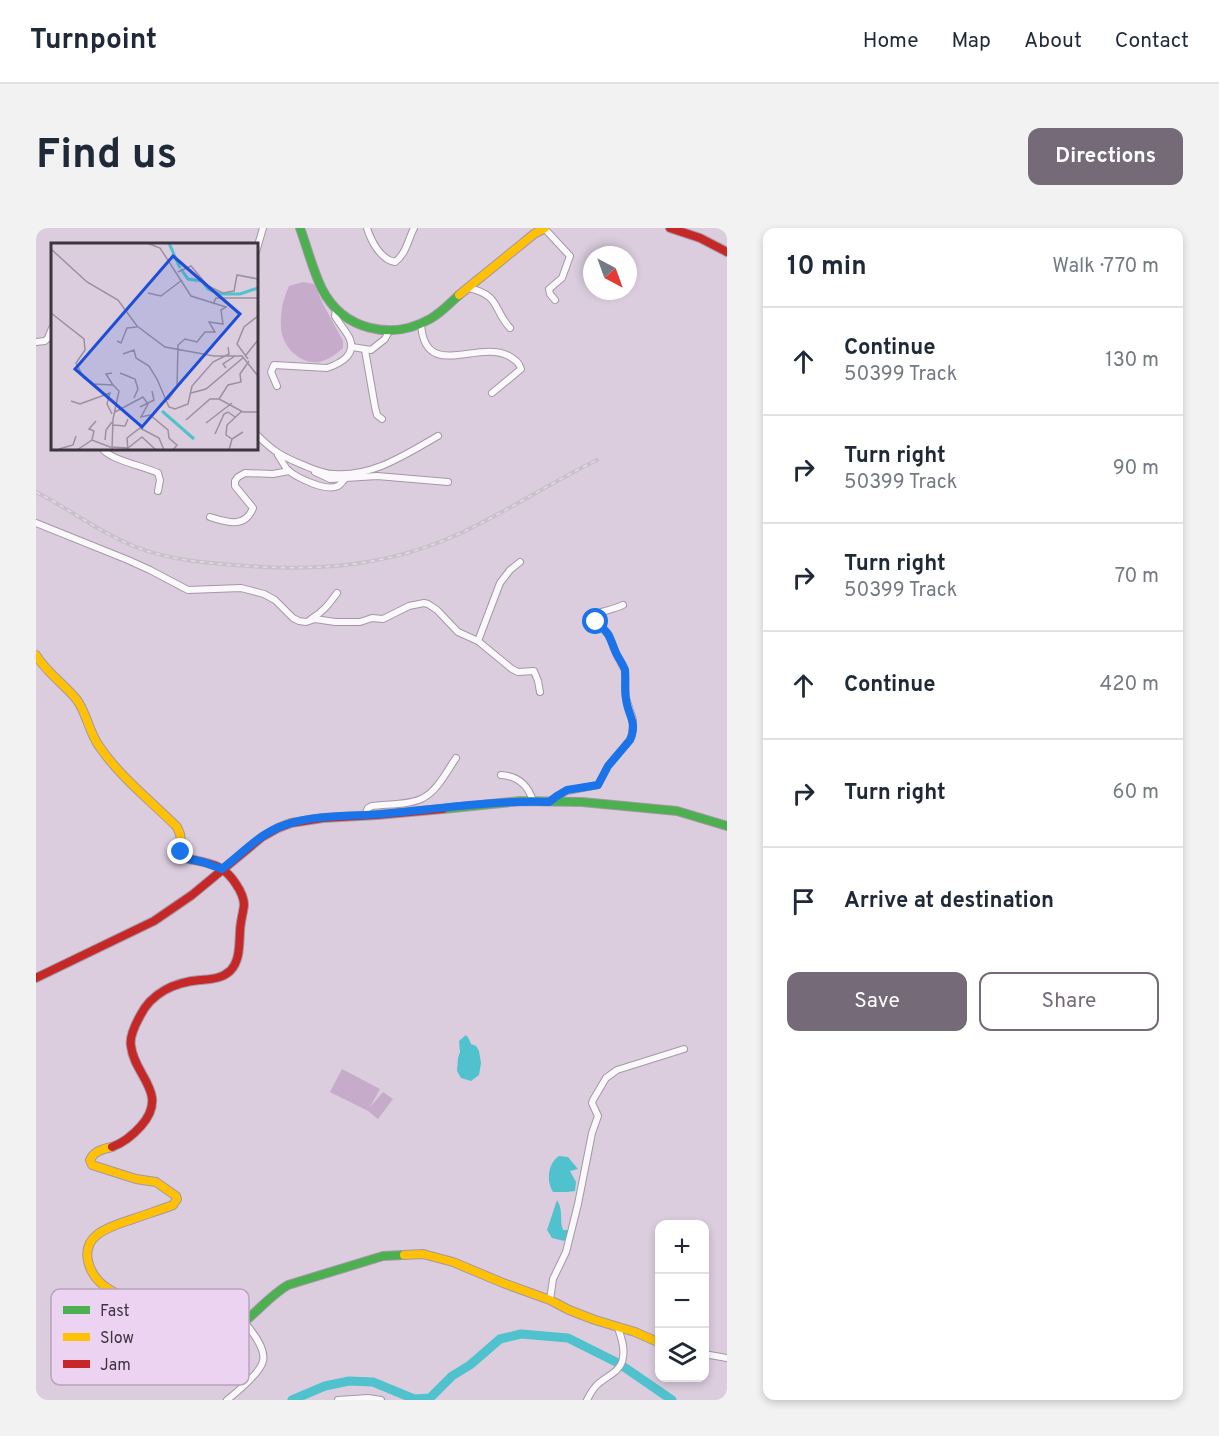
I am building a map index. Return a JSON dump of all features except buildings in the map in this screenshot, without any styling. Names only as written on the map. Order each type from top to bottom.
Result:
[{"type":"street","points":[[258,245],[263,228]]},
{"type":"street","points":[[300,228],[322,289],[342,315],[359,325],[389,331],[421,324],[432,318],[534,234],[545,228],[570,256],[562,278],[549,289],[555,300]]},
{"type":"street","points":[[367,228],[375,244],[391,262],[400,259],[414,228]]},
{"type":"street","points":[[670,228],[700,238],[727,252]]},
{"type":"street","points":[[469,288],[480,291],[494,300],[510,328]]},
{"type":"street","points":[[277,386],[272,372],[274,365],[327,368],[345,360],[351,353],[349,337],[335,316],[336,308]]},
{"type":"street","points":[[421,324],[424,340],[433,353],[439,356],[491,352],[505,354],[516,361],[521,369],[492,393]]},
{"type":"street","points":[[36,342],[45,341],[51,330]]},
{"type":"street","points":[[352,347],[371,350],[385,339],[389,331]]},
{"type":"street","points":[[365,350],[375,407],[377,415],[382,419]]},
{"type":"street","points":[[258,436],[278,454],[289,471],[306,480],[327,489],[338,486],[344,480]]},
{"type":"street","points":[[278,454],[310,468],[332,474],[347,474],[368,471],[391,462],[438,436]]},
{"type":"street","points":[[103,450],[106,454],[158,473],[160,480],[158,491]]},
{"type":"street","points":[[310,468],[325,478],[344,480],[377,477],[448,482]]},
{"type":"street","points":[[210,517],[234,523],[250,514],[253,508],[235,486],[238,477],[245,473],[273,474],[289,471]]},
{"type":"street","points":[[36,523],[128,560],[188,590],[241,588],[264,594],[275,600],[293,618],[306,622],[315,619],[335,622],[383,619],[409,606],[428,604],[458,632],[478,640],[512,669],[518,672],[534,671],[540,692]]},
{"type":"street","points":[[478,640],[500,583],[520,562]]},
{"type":"street","points":[[306,622],[323,611],[337,593]]},
{"type":"street","points":[[549,802],[567,790],[598,785],[608,766],[626,747],[632,735],[633,720],[626,698],[625,670],[609,635],[590,617],[623,605]]},
{"type":"street","points":[[36,655],[77,701],[100,748],[177,826],[181,837],[183,857],[222,869],[239,889],[244,905],[240,947],[231,971],[220,978],[194,980],[169,988],[159,994],[142,1011],[129,1042],[130,1049],[149,1085],[152,1103],[150,1114],[140,1128],[128,1138],[95,1152],[90,1160],[92,1165],[136,1179],[156,1182],[172,1192],[177,1199],[172,1205],[106,1228],[92,1238],[87,1254],[93,1274],[99,1282],[112,1289]]},
{"type":"street","points":[[365,815],[368,808],[372,806],[410,803],[422,799],[436,787],[456,758]]},
{"type":"street","points":[[501,775],[515,778],[530,790],[533,801]]},
{"type":"street","points":[[36,978],[154,921],[192,895],[262,837],[291,823],[533,801],[582,802],[677,812],[727,826]]},
{"type":"street","points":[[550,1300],[553,1279],[566,1252],[592,1133],[598,1116],[592,1103],[593,1100],[606,1078],[617,1070],[684,1049]]},
{"type":"street","points":[[249,1317],[276,1292],[288,1285],[383,1256],[414,1253],[453,1262],[550,1300],[569,1310],[655,1341]]},
{"type":"street","points":[[249,1328],[255,1335],[263,1362],[249,1379]]},
{"type":"street","points":[[587,1400],[596,1386],[614,1373],[622,1363],[624,1354],[618,1328]]},
{"type":"street","points":[[709,1355],[727,1358]]},
{"type":"street","points":[[227,1400],[243,1385]]},
{"type":"street","points":[[338,1400],[368,1398],[381,1400]]},
{"type":"shaded area","points":[[303,282],[314,284],[343,341],[343,348],[335,355],[319,362],[305,360],[293,353],[282,335],[282,312],[287,291],[289,286]]},
{"type":"shaded area","points":[[342,1069],[380,1089],[370,1107],[383,1092],[393,1099],[378,1119],[368,1111],[330,1092]]},
{"type":"water","points":[[466,1035],[479,1051],[481,1063],[479,1075],[471,1081],[461,1078],[457,1071],[459,1041]]},
{"type":"water","points":[[559,1156],[568,1157],[578,1169],[570,1171],[576,1182],[575,1191],[553,1192],[551,1188],[550,1168]]},
{"type":"water","points":[[557,1200],[563,1230],[568,1230],[568,1236],[564,1241],[552,1238],[547,1230]]},
{"type":"waterway","points":[[292,1400],[325,1386],[349,1381],[373,1382],[414,1399],[430,1398],[452,1376],[470,1365],[500,1339],[521,1334],[568,1338],[616,1362]]},
{"type":"waterway","points":[[624,1367],[672,1400]]},
{"type":"railway","points":[[36,492],[98,528],[150,552],[191,561],[247,566],[326,567],[377,560],[427,547],[489,519],[597,460]]},
{"type":"traffic: fast","points":[[300,228],[322,289],[331,303],[342,314],[369,328],[384,330],[415,326],[434,317],[459,295]]},
{"type":"traffic: fast","points":[[443,809],[521,801],[582,802],[677,811],[727,826]]},
{"type":"traffic: fast","points":[[249,1317],[288,1285],[383,1256],[404,1255]]},
{"type":"traffic: slow","points":[[459,295],[534,234],[545,228]]},
{"type":"traffic: slow","points":[[36,655],[77,700],[96,741],[107,757],[177,827],[183,857],[189,859]]},
{"type":"traffic: slow","points":[[110,1289],[93,1274],[88,1261],[87,1251],[94,1237],[108,1228],[173,1205],[177,1199],[156,1182],[136,1179],[92,1165],[90,1160],[96,1152],[112,1147]]},
{"type":"traffic: slow","points":[[404,1255],[423,1254],[453,1262],[550,1300],[569,1310],[655,1341]]},
{"type":"traffic: jam","points":[[670,228],[700,238],[727,252]]},
{"type":"traffic: jam","points":[[36,978],[154,921],[192,895],[262,837],[278,828],[291,823],[323,818],[443,809]]},
{"type":"traffic: jam","points":[[112,1147],[135,1133],[149,1114],[152,1104],[148,1085],[133,1057],[131,1042],[134,1027],[145,1008],[157,995],[173,986],[223,976],[230,971],[237,958],[244,905],[240,891],[226,872],[210,864],[189,859]]},
{"type":"route","points":[[181,852],[185,858],[222,869],[269,832],[291,823],[323,818],[521,801],[549,802],[567,790],[598,785],[608,766],[630,740],[633,720],[627,705],[625,670],[608,632],[596,622]]}]
